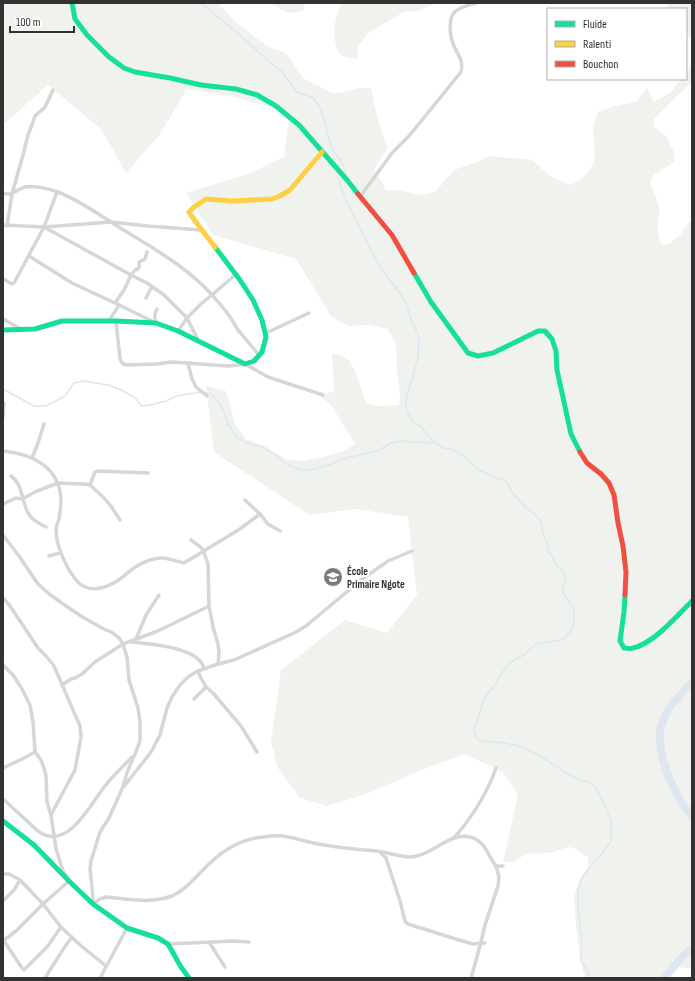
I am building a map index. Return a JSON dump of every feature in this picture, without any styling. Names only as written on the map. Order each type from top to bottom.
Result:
[{"type":"street","points":[[72,3],[75,19],[87,35],[109,57],[124,68],[135,72],[201,85],[236,89],[257,95],[276,106],[299,126],[348,180],[392,235],[431,302],[468,353],[478,356],[493,353],[538,331],[545,331],[552,339],[556,351],[557,370],[571,434],[587,463],[601,474],[609,483],[614,495],[626,572],[624,612],[620,641],[624,648],[630,649],[646,643],[659,633],[692,601]]},
{"type":"street","points":[[360,196],[392,153],[409,136],[461,72],[461,60],[451,40],[451,17],[455,11],[464,6],[476,3]]},
{"type":"street","points":[[53,90],[45,107],[35,116],[28,135],[24,156],[12,194],[5,226],[44,227],[111,222],[201,230]]},
{"type":"street","points":[[116,321],[119,355],[123,364],[156,364],[172,362],[228,366],[245,364],[255,360],[263,350],[265,344],[266,333],[262,316],[247,291],[189,212],[200,202],[206,199],[232,201],[272,199],[280,196],[290,190],[322,152]]},
{"type":"street","points":[[3,193],[8,195],[12,194],[27,186],[57,192],[90,207],[191,274],[230,316],[237,329],[259,355]]},
{"type":"street","points":[[3,279],[12,284],[14,283],[44,227],[57,192]]},
{"type":"street","points":[[44,227],[153,287],[164,295],[187,318],[199,341]]},
{"type":"street","points":[[109,321],[131,275],[134,270],[139,267],[139,262],[145,259],[147,252]]},
{"type":"street","points":[[29,256],[72,283],[156,323],[199,341],[268,377],[323,395]]},
{"type":"street","points":[[178,331],[187,318],[202,303],[235,275]]},
{"type":"street","points":[[146,298],[153,287]]},
{"type":"street","points":[[156,323],[154,318],[157,309]]},
{"type":"street","points":[[266,333],[309,313]]},
{"type":"street","points":[[3,319],[22,330]]},
{"type":"street","points":[[3,330],[35,329],[62,321],[156,323]]},
{"type":"street","points":[[188,363],[192,379],[196,387],[207,396]]},
{"type":"street","points":[[3,418],[4,403]]},
{"type":"street","points":[[32,458],[44,424]]},
{"type":"street","points":[[3,451],[10,451],[32,458],[42,462],[49,469],[58,483],[61,500],[56,530],[60,553],[74,577],[83,586],[93,589],[104,587],[121,579],[136,566],[154,559],[167,558],[184,563],[203,550],[240,529],[260,514]]},
{"type":"street","points":[[90,485],[96,472],[99,471],[148,473]]},
{"type":"street","points":[[11,476],[15,479],[21,490],[26,510],[31,517],[46,527]]},
{"type":"street","points":[[3,504],[58,483],[83,484],[90,485],[103,497],[120,520]]},
{"type":"street","points":[[245,500],[268,524],[280,531]]},
{"type":"street","points":[[3,535],[38,584],[48,593],[84,618],[113,633],[123,644],[127,657],[129,680],[138,708],[140,741],[122,789],[109,818],[100,832],[90,861],[93,904]]},
{"type":"street","points":[[191,540],[203,550],[208,564],[209,606],[218,644],[218,664]]},
{"type":"street","points":[[122,789],[151,752],[160,735],[167,708],[172,697],[180,685],[188,677],[198,671],[234,660],[294,633],[306,626],[361,580],[388,561],[412,551]]},
{"type":"street","points":[[48,556],[60,553]]},
{"type":"street","points":[[136,640],[146,616],[159,595]]},
{"type":"street","points":[[3,598],[38,648],[54,666],[80,726],[81,737],[75,770],[51,815]]},
{"type":"street","points":[[62,685],[82,674],[96,662],[123,644],[158,631],[209,606]]},
{"type":"street","points":[[131,642],[182,650],[200,659],[203,663],[204,669]]},
{"type":"street","points":[[3,665],[13,675],[30,705],[35,752],[41,760],[46,776],[47,802],[51,815],[56,849],[69,881]]},
{"type":"street","points":[[198,671],[206,687],[213,693],[241,726],[257,752]]},
{"type":"street","points":[[194,699],[206,687]]},
{"type":"street","points":[[3,768],[35,752]]},
{"type":"street","points":[[3,799],[38,831],[55,837],[64,834],[72,828],[89,809],[114,775],[135,754]]},
{"type":"street","points":[[93,904],[100,899],[106,898],[146,901],[159,900],[173,895],[193,881],[213,860],[222,853],[241,843],[255,838],[282,836],[334,847],[413,857],[431,851],[454,838],[466,823],[480,804],[496,768]]},
{"type":"street","points":[[3,821],[34,845],[93,904],[127,928],[158,938],[168,944],[189,978]]},
{"type":"street","points":[[454,838],[472,837],[480,842],[496,866],[499,878],[498,886],[485,925],[483,943],[470,978]]},
{"type":"street","points":[[379,852],[386,858],[405,921],[408,924],[473,944],[483,943]]},
{"type":"street","points":[[496,866],[503,866]]},
{"type":"street","points":[[3,874],[9,874],[20,880],[43,904],[61,927],[106,966]]},
{"type":"street","points":[[3,901],[14,890],[20,880]]},
{"type":"street","points":[[61,927],[47,947],[24,970],[3,941],[16,931],[69,881]]},
{"type":"street","points":[[100,978],[127,928]]},
{"type":"street","points":[[46,978],[72,937]]},
{"type":"street","points":[[168,944],[234,941],[249,942]]},
{"type":"street","points":[[209,942],[224,967]]},
{"type":"shaded area","points":[[3,3],[218,3],[237,23],[268,47],[283,52],[289,57],[303,78],[332,93],[339,93],[360,88],[371,88],[380,126],[388,147],[374,169],[386,190],[402,191],[421,195],[435,192],[454,170],[490,156],[532,160],[553,178],[571,185],[585,176],[595,161],[593,127],[598,112],[615,106],[636,102],[647,88],[654,102],[671,92],[680,80],[687,80],[687,72],[692,65],[692,82],[654,119],[654,127],[666,136],[675,154],[674,161],[654,175],[650,182],[659,206],[658,234],[662,244],[669,244],[680,235],[688,223],[692,221],[692,969],[679,967],[669,978],[586,978],[580,959],[574,901],[580,879],[588,867],[588,858],[576,849],[569,847],[549,853],[526,854],[513,862],[503,862],[518,795],[503,772],[464,754],[419,771],[366,794],[327,806],[300,798],[278,768],[271,742],[281,670],[345,620],[387,633],[417,595],[408,517],[355,509],[309,515],[214,452],[206,386],[226,391],[235,424],[246,439],[266,447],[286,459],[301,461],[322,457],[342,452],[355,444],[331,405],[320,396],[334,391],[332,353],[343,356],[349,360],[355,371],[366,403],[378,406],[399,405],[400,392],[397,371],[396,345],[388,329],[369,325],[348,326],[331,316],[296,259],[213,235],[186,193],[248,174],[284,157],[289,120],[272,107],[229,96],[187,89],[160,134],[126,173],[101,129],[48,85],[4,124]]},
{"type":"shaded area","points":[[273,3],[304,3],[304,10],[291,13],[280,9]]},
{"type":"shaded area","points":[[342,3],[437,3],[418,11],[404,12],[368,33],[358,46],[357,59],[340,54],[335,42],[335,22]]},
{"type":"shaded area","points":[[667,3],[692,3],[692,37],[687,37],[687,8],[669,8]]},
{"type":"waterway","points":[[201,3],[282,72],[297,92],[312,97],[323,115],[330,142],[334,152],[343,164],[345,175]]},
{"type":"waterway","points":[[343,178],[339,183],[347,201],[382,270],[405,301],[412,322],[419,336],[418,357],[406,396],[406,411],[413,421],[421,427],[434,442],[444,448],[452,449],[465,457],[479,470],[496,478],[505,480],[515,496],[526,508],[538,517],[542,524],[542,531],[547,542],[549,552],[558,567],[563,571],[566,578],[563,585],[563,592],[574,610],[574,623],[570,632],[562,640],[536,644],[525,654],[511,662],[485,697],[474,729],[477,739],[523,747],[542,757],[563,771],[580,780],[588,782],[595,787],[603,801],[611,821],[612,839],[583,876],[578,889],[578,906],[582,944],[581,960],[588,972],[589,978]]},
{"type":"waterway","points":[[3,390],[34,406],[45,406],[56,401],[65,396],[74,383],[83,381],[108,385],[119,389],[134,397],[142,406],[166,401],[177,396],[201,392]]},
{"type":"waterway","points":[[205,393],[211,394],[220,404],[228,424],[236,436],[245,442],[262,447],[274,454],[283,462],[300,470],[310,470],[326,466],[346,458],[373,452],[391,443],[402,441],[434,443]]},
{"type":"waterway","points":[[692,683],[669,708],[663,720],[660,737],[660,746],[668,776],[677,794],[692,816]]},
{"type":"waterway","points":[[664,978],[683,956],[692,949]]},
{"type":"traffic: fast","points":[[72,3],[75,19],[87,35],[109,57],[124,68],[135,72],[201,85],[236,89],[257,95],[276,106],[299,125],[358,194]]},
{"type":"traffic: fast","points":[[3,330],[35,329],[62,321],[156,323],[178,331],[245,364],[254,361],[262,352],[266,337],[262,320],[253,300],[215,247]]},
{"type":"traffic: fast","points":[[414,273],[431,302],[468,353],[478,356],[493,353],[538,331],[545,331],[552,339],[556,351],[557,370],[571,434],[580,452]]},
{"type":"traffic: fast","points":[[625,595],[620,641],[624,648],[633,648],[649,641],[665,628],[692,601]]},
{"type":"traffic: fast","points":[[3,821],[34,845],[93,904],[127,928],[158,938],[168,944],[189,978]]},
{"type":"traffic: slow","points":[[215,247],[189,212],[194,207],[206,199],[232,201],[272,199],[280,196],[290,190],[322,152]]},
{"type":"traffic: jam","points":[[358,194],[392,235],[414,273]]},
{"type":"traffic: jam","points":[[580,452],[587,463],[601,474],[609,483],[614,495],[626,572],[625,595]]},
{"type":"place","name":"École Primaire Ngote","points":[[333,577]]}]
